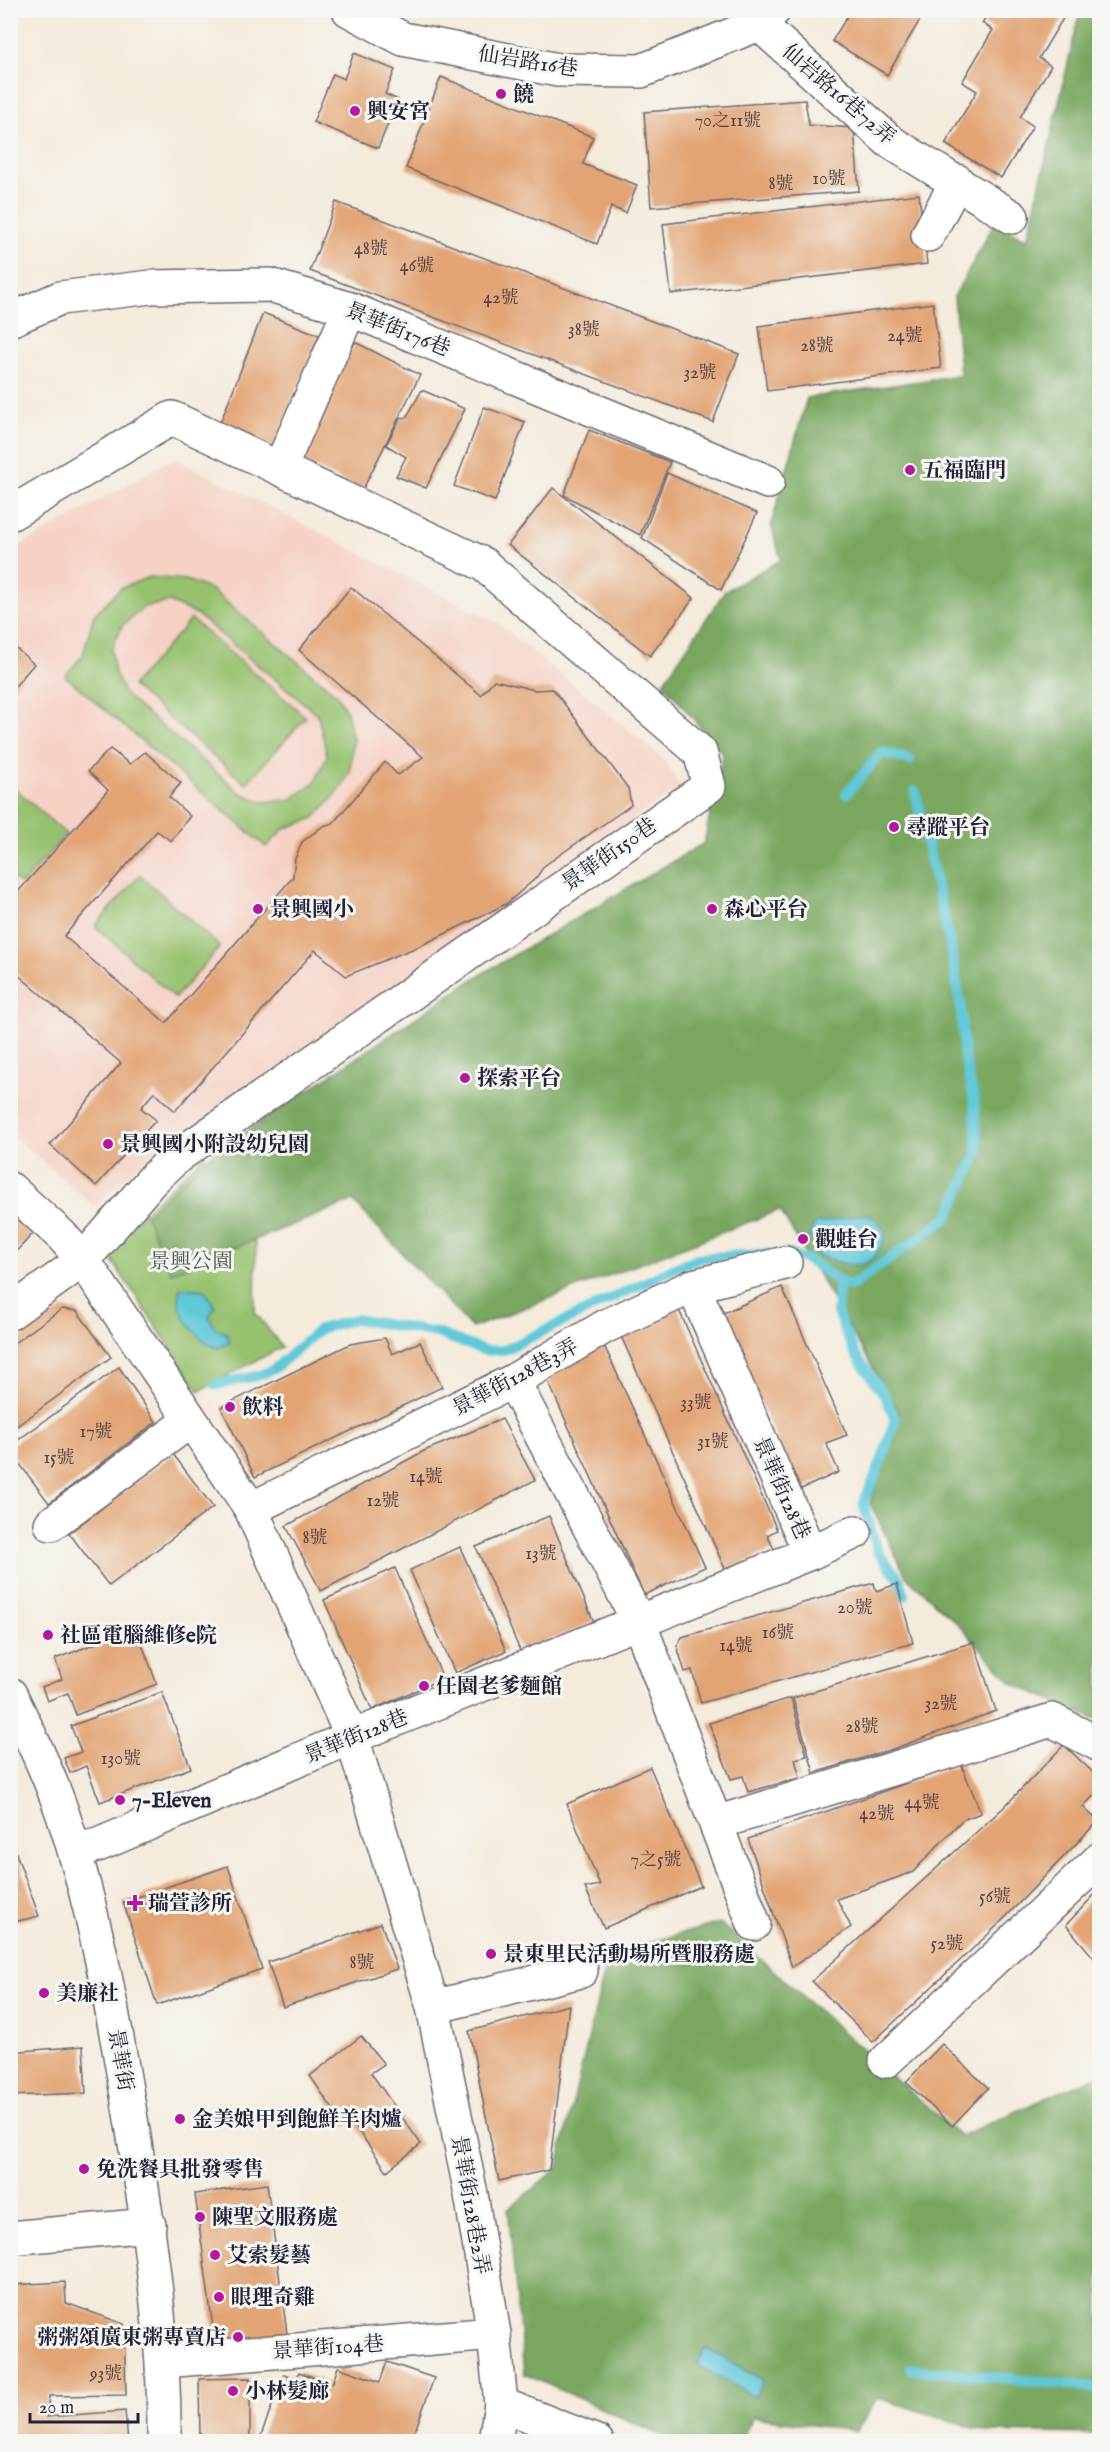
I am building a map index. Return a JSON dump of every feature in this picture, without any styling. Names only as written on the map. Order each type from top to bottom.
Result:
[{"type":"street","name":"仙岩路16巷","points":[[349,10],[403,39],[558,70],[641,71],[767,17]]},
{"type":"street","name":"仙岩路16巷72弄","points":[[767,17],[889,141],[957,181],[1012,218]]},
{"type":"street","points":[[928,235],[957,181]]},
{"type":"street","name":"景華街176巷","points":[[10,320],[60,298],[151,287],[270,285],[350,309],[768,482]]},
{"type":"street","points":[[10,514],[172,418],[280,468],[350,309]]},
{"type":"street","name":"景華街150巷","points":[[10,1313],[83,1260],[153,1179],[178,1156],[709,786],[700,752],[483,564],[280,468]]},
{"type":"street","points":[[10,1189],[62,1236],[83,1260],[251,1509],[352,1737]]},
{"type":"street","name":"景華街128巷3弄","points":[[251,1509],[513,1381],[606,1326],[693,1286],[785,1263]]},
{"type":"street","name":"景華街128巷","points":[[74,1850],[98,1845],[352,1737],[810,1553],[693,1286]]},
{"type":"street","points":[[513,1381],[639,1622],[754,1924]]},
{"type":"street","points":[[51,1524],[190,1420]]},
{"type":"street","points":[[810,1553],[855,1532]]},
{"type":"street","name":"景華街","points":[[11,1695],[62,1812],[74,1850],[118,2038],[149,2225],[163,2361],[164,2442]]},
{"type":"street","points":[[716,1823],[1052,1720],[1100,1745]]},
{"type":"street","name":"景華街128巷2弄","points":[[352,1737],[433,2007],[471,2194],[494,2334],[501,2404],[495,2442]]},
{"type":"street","points":[[886,2061],[1100,1859]]},
{"type":"street","points":[[433,2007],[581,1971]]},
{"type":"street","points":[[10,2238],[149,2225]]},
{"type":"street","name":"景華街104巷","points":[[163,2361],[494,2334]]},
{"type":"street","points":[[501,2404],[597,2442]]},
{"type":"shaded area","name":"景興國小","points":[[174,458],[499,624],[663,758],[680,787],[140,1164],[95,1207],[11,1134],[11,551]]},
{"type":"green space","points":[[1080,11],[1099,11],[1099,1721],[1012,1683],[961,1627],[906,1576],[870,1504],[899,1412],[780,1210],[472,1328],[353,1201],[171,1273],[146,1216],[204,1160],[475,978],[704,843],[723,754],[663,683],[725,591],[781,560],[771,525],[807,398],[960,375],[954,297],[995,222],[1027,240]]},
{"type":"green space","points":[[150,577],[186,580],[212,590],[337,695],[347,712],[353,740],[350,772],[338,793],[314,818],[284,829],[266,847],[65,676],[83,655],[94,615],[121,588]],"holes":[[[169,602],[196,614],[318,715],[327,756],[315,782],[292,799],[262,802],[241,793],[125,695],[115,673],[111,650],[122,626],[144,607]]]},
{"type":"green space","points":[[191,619],[306,717],[246,784],[132,686]]},
{"type":"green space","points":[[11,785],[66,834],[21,885],[11,876]]},
{"type":"green space","points":[[140,875],[220,947],[175,998],[95,926]]},
{"type":"green space","name":"景興公園","points":[[204,1155],[256,1244],[255,1312],[282,1347],[199,1391],[105,1250]]},
{"type":"green space","points":[[720,1923],[960,2136],[1099,2075],[1099,2434],[987,2432],[878,2398],[856,2431],[753,2417],[741,2441],[674,2441],[524,2374],[508,2209],[557,2169],[609,1953]]},
{"type":"water","points":[[866,1214],[876,1219],[886,1233],[881,1247],[868,1262],[851,1265],[818,1255],[809,1235],[815,1224]]},
{"type":"water","points":[[180,1288],[204,1290],[215,1306],[209,1317],[215,1328],[228,1334],[229,1343],[217,1348],[194,1331],[188,1324],[180,1306]]},
{"type":"water","points":[[705,2348],[763,2380],[755,2397],[697,2365]]},
{"type":"building","points":[[851,10],[926,10],[887,75],[832,41]]},
{"type":"building","points":[[990,10],[1068,10],[1039,58],[1051,66],[1020,117],[1033,126],[1001,178],[945,144],[977,91],[962,82],[993,30],[982,23]]},
{"type":"building","name":"興安宮","points":[[354,53],[395,70],[385,94],[398,100],[378,148],[313,122],[333,74],[344,79]]},
{"type":"building","points":[[441,77],[593,137],[583,164],[637,185],[626,213],[611,207],[597,244],[406,168]]},
{"type":"building","points":[[805,100],[809,125],[854,128],[859,191],[651,207],[644,112]]},
{"type":"building","points":[[919,194],[927,264],[671,294],[663,224]]},
{"type":"building","points":[[336,202],[739,354],[713,422],[310,271]]},
{"type":"building","points":[[933,303],[941,368],[767,391],[759,326]]},
{"type":"building","points":[[263,313],[319,335],[274,448],[219,426]]},
{"type":"building","points":[[355,342],[420,375],[362,491],[297,458]]},
{"type":"building","points":[[422,390],[465,409],[426,488],[396,476],[406,457],[386,445],[401,417],[406,418]]},
{"type":"building","points":[[484,407],[525,422],[495,501],[454,486]]},
{"type":"building","points":[[589,430],[670,462],[640,535],[564,495]]},
{"type":"building","points":[[667,473],[757,513],[721,590],[642,538]]},
{"type":"building","points":[[553,488],[694,598],[650,656],[508,545]]},
{"type":"building","points":[[351,587],[481,695],[494,680],[535,690],[553,689],[628,788],[631,805],[544,866],[536,878],[506,904],[422,945],[346,976],[315,950],[175,1111],[154,1092],[141,1108],[156,1120],[96,1186],[50,1145],[121,1063],[10,968],[10,889],[16,894],[108,790],[88,771],[110,749],[130,764],[145,752],[181,783],[169,797],[190,816],[171,841],[157,831],[64,936],[166,1023],[293,877],[295,859],[302,842],[323,826],[333,823],[385,762],[398,775],[423,757],[299,650]]},
{"type":"building","points":[[10,643],[34,664],[10,692]]},
{"type":"building","points":[[10,1196],[41,1225],[10,1258]]},
{"type":"building","points":[[782,1287],[847,1435],[826,1443],[839,1472],[799,1490],[721,1314]]},
{"type":"building","points":[[678,1308],[777,1530],[767,1535],[774,1549],[726,1571],[620,1334]]},
{"type":"building","points":[[62,1309],[77,1311],[111,1357],[10,1431],[10,1346]]},
{"type":"building","points":[[385,1338],[392,1354],[420,1342],[442,1387],[255,1477],[221,1407],[350,1344]]},
{"type":"building","points":[[603,1343],[705,1567],[644,1595],[543,1370]]},
{"type":"building","points":[[119,1367],[156,1422],[49,1503],[10,1451],[10,1446]]},
{"type":"building","points":[[502,1419],[535,1480],[321,1591],[286,1526],[424,1451]]},
{"type":"building","points":[[173,1454],[213,1507],[109,1586],[69,1533]]},
{"type":"building","points":[[549,1516],[594,1622],[521,1653],[476,1547]]},
{"type":"building","points":[[460,1547],[506,1651],[455,1673],[410,1570]]},
{"type":"building","points":[[395,1568],[443,1678],[372,1710],[324,1600]]},
{"type":"building","points":[[874,1583],[876,1591],[897,1584],[913,1643],[701,1703],[692,1670],[685,1672],[677,1646],[682,1637]]},
{"type":"building","points":[[136,1628],[157,1684],[76,1715],[68,1693],[47,1701],[42,1687],[62,1679],[55,1659]]},
{"type":"building","points":[[974,1642],[996,1711],[896,1748],[814,1773],[793,1698]]},
{"type":"building","points":[[162,1692],[191,1768],[100,1802],[86,1766],[70,1773],[64,1758],[81,1752],[71,1726]]},
{"type":"building","points":[[791,1698],[807,1756],[795,1759],[800,1778],[748,1792],[743,1776],[731,1779],[709,1723]]},
{"type":"building","points":[[1064,1745],[1100,1779],[1100,1789],[1083,1807],[1098,1821],[998,1925],[873,2042],[812,1981],[1003,1808]]},
{"type":"building","points":[[961,1764],[981,1813],[962,1820],[913,1872],[837,1899],[851,1927],[792,1967],[748,1839]]},
{"type":"building","points":[[650,1767],[701,1886],[604,1928],[585,1888],[600,1885],[567,1804]]},
{"type":"building","points":[[13,1845],[39,1916],[10,1923],[10,1846]]},
{"type":"building","points":[[228,1866],[262,1969],[157,2005],[123,1902]]},
{"type":"building","points":[[1100,1889],[1100,1965],[1066,1925]]},
{"type":"building","points":[[381,1923],[397,1969],[283,2007],[268,1962]]},
{"type":"building","points":[[569,2005],[549,2170],[499,2181],[469,2031]]},
{"type":"building","points":[[361,2036],[384,2064],[371,2073],[421,2144],[387,2171],[352,2122],[345,2127],[310,2076]]},
{"type":"building","points":[[942,2044],[988,2088],[952,2126],[906,2082]]},
{"type":"building","points":[[83,2046],[86,2093],[10,2096],[10,2052]]},
{"type":"building","points":[[267,2184],[288,2341],[216,2351],[195,2194]]},
{"type":"building","points":[[65,2282],[66,2303],[124,2324],[126,2395],[49,2396],[47,2417],[125,2411],[128,2442],[10,2442],[10,2285]]},
{"type":"building","points":[[387,2362],[434,2378],[411,2442],[269,2442],[260,2438],[284,2374],[297,2379],[299,2372],[332,2384],[338,2367],[380,2382]]},
{"type":"building","points":[[250,2378],[250,2442],[200,2442],[199,2379]]},
{"type":"waterway","points":[[846,794],[882,752],[910,760]]},
{"type":"waterway","points":[[839,1281],[851,1286],[947,1218],[978,1153],[974,1100],[964,1055],[961,1008],[951,949],[915,791]]},
{"type":"waterway","points":[[215,1385],[257,1376],[274,1369],[320,1329],[355,1319],[437,1333],[485,1351],[504,1350],[679,1266],[701,1258],[767,1253]]},
{"type":"waterway","points":[[786,1253],[806,1259],[839,1281],[837,1313],[855,1354],[885,1396],[895,1419],[881,1462],[863,1504],[878,1552],[900,1580],[905,1596]]},
{"type":"waterway","points":[[912,2369],[1100,2388]]},
{"type":"place","name":"饒","points":[[501,94]]},
{"type":"place","name":"興安宮","points":[[355,111]]},
{"type":"place","name":"五福臨門","points":[[910,470]]},
{"type":"place","name":"尋蹤平台","points":[[894,827]]},
{"type":"place","name":"景興國小","points":[[258,909]]},
{"type":"place","name":"森心平台","points":[[712,909]]},
{"type":"place","name":"探索平台","points":[[465,1078]]},
{"type":"place","name":"景興國小附設幼兒園","points":[[108,1144]]},
{"type":"place","name":"觀蛙台","points":[[803,1239]]},
{"type":"place","name":"飲料","points":[[230,1407]]},
{"type":"place","name":"社區電腦維修e院","points":[[48,1635]]},
{"type":"place","name":"任園老爹麵館","points":[[424,1686]]},
{"type":"place","name":"7-Eleven","points":[[120,1800]]},
{"type":"place","name":"瑞萱診所","points":[[135,1903]]},
{"type":"place","name":"景東里民活動場所暨服務處","points":[[491,1954]]},
{"type":"place","name":"美廉社","points":[[44,1993]]},
{"type":"place","name":"金美娘甲到飽鮮羊肉爐","points":[[180,2119]]},
{"type":"place","name":"免洗餐具批發零售","points":[[84,2169]]},
{"type":"place","name":"陳聖文服務處","points":[[200,2217]]},
{"type":"place","name":"艾索髮藝","points":[[215,2255]]},
{"type":"place","name":"眼理奇雞","points":[[219,2297]]},
{"type":"place","name":"粥粥頌廣東粥專賣店","points":[[238,2337]]},
{"type":"place","name":"小林髮廊","points":[[233,2391]]}]
